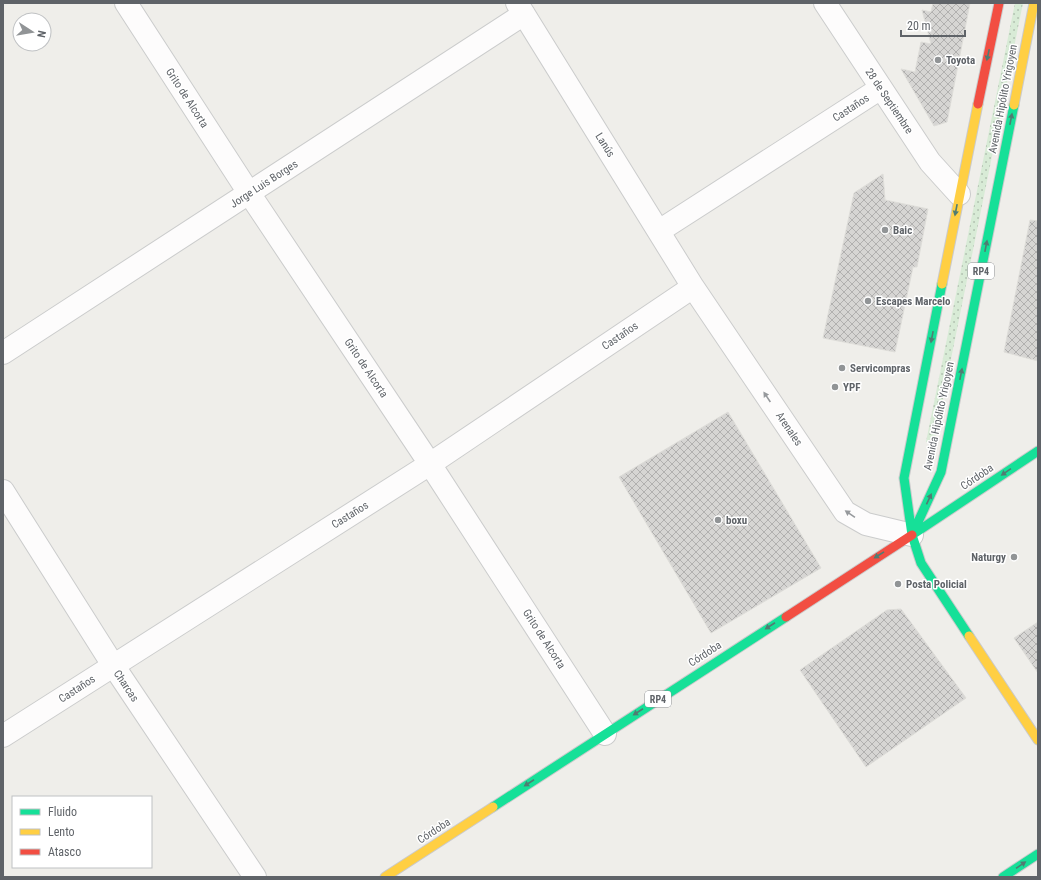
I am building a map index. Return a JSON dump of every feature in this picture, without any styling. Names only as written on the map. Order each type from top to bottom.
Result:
[{"type":"main road","name":"Avenida Hipólito Yrigoyen","points":[[912,535],[904,478],[959,194],[999,3]]},
{"type":"main road","name":"Avenida Hipólito Yrigoyen","points":[[912,535],[941,472],[1034,3]]},
{"type":"main road","name":"Córdoba","points":[[385,877],[408,871],[605,734],[912,535],[1038,451]]},
{"type":"main road","points":[[912,535],[921,563],[1038,740]]},
{"type":"main road","points":[[1003,877],[1038,854]]},
{"type":"street","name":"Grito de Alcorta","points":[[126,3],[249,193],[430,464],[605,734]]},
{"type":"street","name":"28 de Septiembre","points":[[825,3],[930,162],[959,194]]},
{"type":"street","name":"Jorge Luis Borges","points":[[3,353],[249,193],[521,9]]},
{"type":"street","name":"Lanús","points":[[521,9],[693,287]]},
{"type":"street","name":"Castaños","points":[[659,231],[880,88]]},
{"type":"street","name":"Castaños","points":[[3,736],[430,464],[693,287]]},
{"type":"street","name":"Arenales","points":[[693,287],[845,512],[866,524],[912,535]]},
{"type":"street","name":"Charcas","points":[[3,491],[113,665],[255,877]]},
{"type":"green space","points":[[1015,3],[1023,3],[934,443],[926,442]]},
{"type":"building","points":[[933,3],[970,3],[947,122],[934,126],[901,69],[915,72],[921,42],[931,44],[922,10],[931,12]]},
{"type":"building","points":[[883,174],[885,200],[928,209],[917,267],[913,267],[895,352],[823,338],[854,193]]},
{"type":"building","points":[[1030,220],[1038,221],[1038,361],[1004,352]]},
{"type":"building","name":"boxu","points":[[728,412],[821,568],[711,633],[619,477]]},
{"type":"building","points":[[901,609],[966,698],[866,767],[800,670],[887,610]]},
{"type":"building","points":[[1038,622],[1038,673],[1014,638]]},
{"type":"traffic: fast","points":[[912,535],[941,472],[1014,105]]},
{"type":"traffic: fast","points":[[942,284],[904,478],[912,535],[921,563],[969,636]]},
{"type":"traffic: fast","points":[[912,535],[1038,451]]},
{"type":"traffic: fast","points":[[493,807],[786,617]]},
{"type":"traffic: fast","points":[[1003,877],[1038,854]]},
{"type":"traffic: slow","points":[[1014,105],[1034,3]]},
{"type":"traffic: slow","points":[[942,284],[978,104]]},
{"type":"traffic: slow","points":[[969,636],[1038,740]]},
{"type":"traffic: slow","points":[[385,877],[493,807]]},
{"type":"traffic: jam","points":[[978,104],[999,3]]},
{"type":"traffic: jam","points":[[786,617],[912,535]]},
{"type":"place","name":"Toyota","points":[[938,60]]},
{"type":"place","name":"Baic","points":[[885,230]]},
{"type":"place","name":"Escapes Marcelo","points":[[868,301]]},
{"type":"place","name":"Servicompras","points":[[842,368]]},
{"type":"place","name":"YPF","points":[[835,387]]},
{"type":"place","name":"boxu","points":[[718,520]]},
{"type":"place","name":"Naturgy","points":[[1014,557]]},
{"type":"place","name":"Posta Policial","points":[[898,584]]}]
